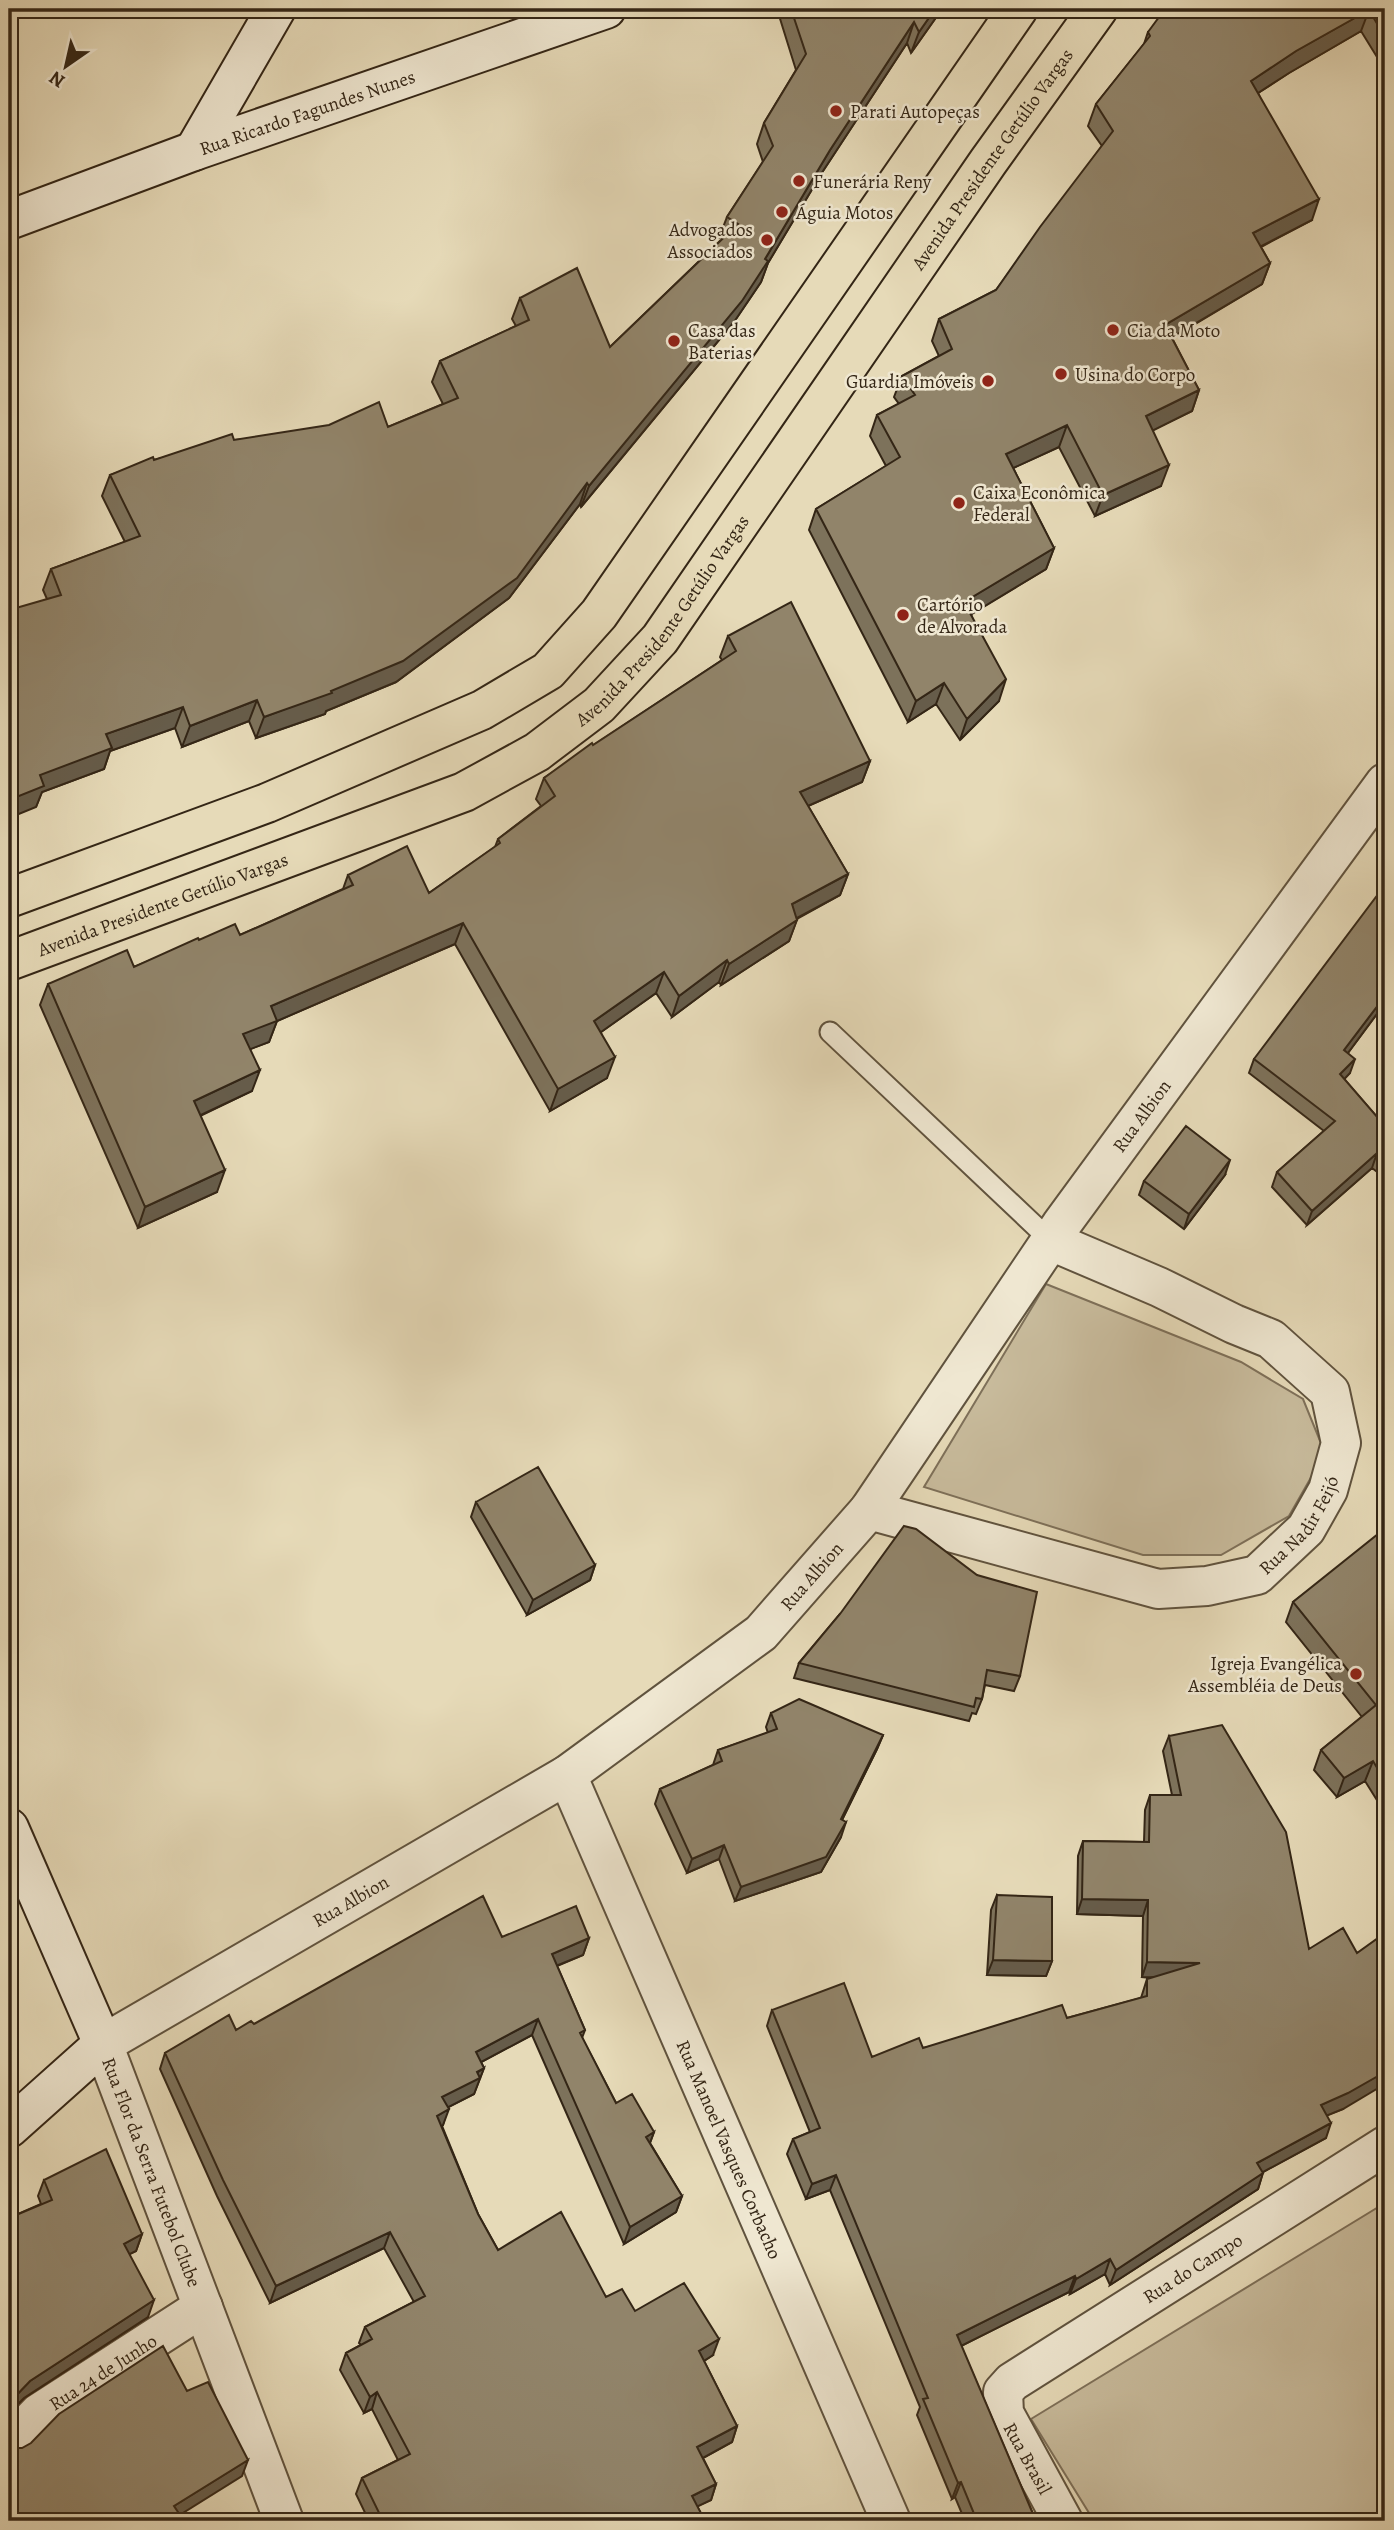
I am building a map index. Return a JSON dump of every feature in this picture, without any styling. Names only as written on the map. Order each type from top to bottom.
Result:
[{"type":"main road","points":[[9,898],[267,803],[482,710],[548,671],[599,614],[1018,9]]},
{"type":"main road","name":"Avenida Presidente Getúlio Vargas","points":[[9,961],[464,792],[537,752],[598,705],[660,639],[988,162],[1098,9]]},
{"type":"street","points":[[194,151],[276,9]]},
{"type":"street","name":"Rua Ricardo Fagundes Nunes","points":[[9,220],[194,151],[606,9]]},
{"type":"street","name":"Rua Albion","points":[[9,2128],[103,2044],[567,1775],[761,1633],[869,1510],[1051,1241],[1385,783]]},
{"type":"street","name":"Rua Nadir Feijó","points":[[869,1510],[1158,1589],[1207,1586],[1257,1575],[1306,1529],[1328,1490],[1341,1443],[1330,1392],[1271,1339],[1051,1241]]},
{"type":"street","name":"Rua Manoel Vasques Corbacho","points":[[567,1775],[891,2521]]},
{"type":"street","name":"Rua Flor da Serra Futebol Clube","points":[[9,1828],[103,2044],[284,2521]]},
{"type":"street","name":"Rua do Campo","points":[[1003,2392],[1013,2382],[1385,2146]]},
{"type":"street","name":"Rua 24 de Junho","points":[[9,2444],[39,2413],[203,2308]]},
{"type":"street","name":"Rua Brasil","points":[[1003,2392],[1004,2413],[1063,2521]]},
{"type":"lane","points":[[830,1032],[1051,1241]]},
{"type":"shaded area","points":[[1046,1284],[1241,1362],[1303,1399],[1325,1453],[1289,1516],[1221,1555],[1143,1555],[924,1487]]},
{"type":"shaded area","points":[[1385,2203],[1385,2521],[1094,2521],[1031,2419]]},
{"type":"building","points":[[791,9],[935,9],[919,32],[914,22],[830,150],[765,259],[768,261],[742,301],[589,486],[587,483],[517,578],[403,661],[331,691],[332,693],[264,717],[257,700],[190,726],[183,707],[106,734],[112,748],[40,775],[44,786],[9,800],[9,610],[61,595],[51,569],[140,536],[110,475],[153,457],[154,460],[232,434],[234,440],[329,425],[379,402],[388,427],[458,398],[440,361],[529,320],[520,298],[577,268],[610,347],[738,224],[727,217],[773,146],[764,123],[806,54]]},
{"type":"building","points":[[1165,9],[1385,9],[1385,37],[1369,10],[1296,51],[1251,81],[1319,199],[1253,233],[1270,263],[1165,325],[1199,390],[1146,416],[1169,465],[1103,495],[1067,425],[1006,454],[1054,548],[964,602],[1006,679],[967,719],[944,683],[916,701],[816,509],[900,457],[877,415],[915,395],[902,376],[952,349],[939,319],[996,290],[1113,131],[1096,104],[1150,36],[1148,32]]},
{"type":"building","points":[[791,602],[870,761],[800,792],[848,874],[792,904],[797,920],[729,964],[727,960],[679,996],[664,972],[594,1021],[615,1057],[558,1089],[463,923],[271,1006],[277,1021],[243,1034],[260,1070],[194,1101],[225,1170],[145,1207],[48,984],[127,950],[134,967],[235,924],[240,935],[353,885],[348,875],[407,846],[429,893],[500,843],[498,839],[555,796],[544,778],[592,743],[593,745],[736,651],[728,636]]},
{"type":"building","points":[[1385,885],[1385,996],[1344,1050],[1355,1059],[1340,1074],[1385,1126],[1385,1160],[1377,1153],[1312,1211],[1277,1172],[1335,1121],[1254,1059]]},
{"type":"building","points":[[1186,1126],[1230,1160],[1189,1214],[1144,1181]]},
{"type":"building","points":[[538,1467],[595,1565],[533,1600],[476,1502]]},
{"type":"building","points":[[904,1526],[916,1529],[977,1575],[1037,1592],[1020,1676],[987,1670],[982,1699],[976,1698],[974,1707],[799,1663],[840,1614]]},
{"type":"building","name":"Igreja Evangélica Assembléia de Deus","points":[[1383,1530],[1385,1781],[1373,1761],[1344,1778],[1321,1750],[1376,1705],[1293,1602]]},
{"type":"building","points":[[799,1699],[883,1735],[841,1819],[846,1822],[826,1857],[741,1887],[724,1845],[692,1859],[660,1789],[722,1761],[718,1750],[777,1729],[771,1713]]},
{"type":"building","points":[[1222,1725],[1286,1832],[1309,1949],[1343,1928],[1357,1953],[1385,1933],[1385,2072],[1321,2105],[1331,2123],[1257,2163],[1263,2173],[1116,2270],[1110,2259],[1076,2279],[1075,2276],[957,2335],[1036,2521],[977,2521],[923,2399],[928,2398],[836,2175],[812,2184],[793,2139],[820,2128],[772,2010],[844,1983],[872,2057],[919,2038],[923,2048],[1062,2005],[1067,2018],[1147,1996],[1147,1979],[1200,1963],[1147,1962],[1148,1900],[1082,1899],[1083,1841],[1149,1842],[1150,1795],[1181,1795],[1169,1736]]},
{"type":"building","points":[[997,1895],[1052,1897],[1052,1961],[993,1960]]},
{"type":"building","points":[[483,1896],[502,1937],[576,1906],[589,1938],[552,1954],[585,2030],[580,2033],[616,2103],[632,2094],[654,2132],[646,2137],[682,2196],[630,2227],[538,2019],[476,2052],[484,2068],[477,2072],[480,2078],[442,2097],[449,2109],[437,2116],[478,2214],[498,2250],[561,2212],[606,2297],[622,2289],[635,2311],[684,2283],[719,2339],[699,2351],[737,2426],[697,2447],[716,2484],[692,2496],[705,2521],[421,2521],[419,2518],[412,2521],[383,2521],[362,2478],[410,2454],[377,2392],[370,2397],[346,2353],[372,2339],[365,2327],[425,2296],[390,2232],[276,2286],[223,2180],[165,2053],[229,2015],[236,2030],[251,2021],[254,2024]]},
{"type":"building","points":[[106,2149],[142,2234],[124,2244],[154,2300],[30,2381],[9,2403],[9,2218],[52,2200],[44,2180]]},
{"type":"building","points":[[163,2346],[187,2391],[208,2382],[248,2460],[174,2506],[184,2521],[9,2521],[9,2448],[22,2448],[31,2443],[59,2414]]},
{"type":"place","name":"Parati Autopeças","points":[[836,111]]},
{"type":"place","name":"Funerária Reny","points":[[799,181]]},
{"type":"place","name":"Águia Motos","points":[[782,212]]},
{"type":"place","name":"Advogados Associados","points":[[767,240]]},
{"type":"place","name":"Cia da Moto","points":[[1113,330]]},
{"type":"place","name":"Casa das Baterias","points":[[674,341]]},
{"type":"place","name":"Usina do Corpo","points":[[1061,374]]},
{"type":"place","name":"Guardia Imóveis","points":[[988,381]]},
{"type":"place","name":"Caixa Econômica Federal","points":[[959,503]]},
{"type":"place","name":"Cartório de Alvorada","points":[[903,615]]},
{"type":"place","name":"Igreja Evangélica Assembléia de Deus","points":[[1356,1674]]}]
